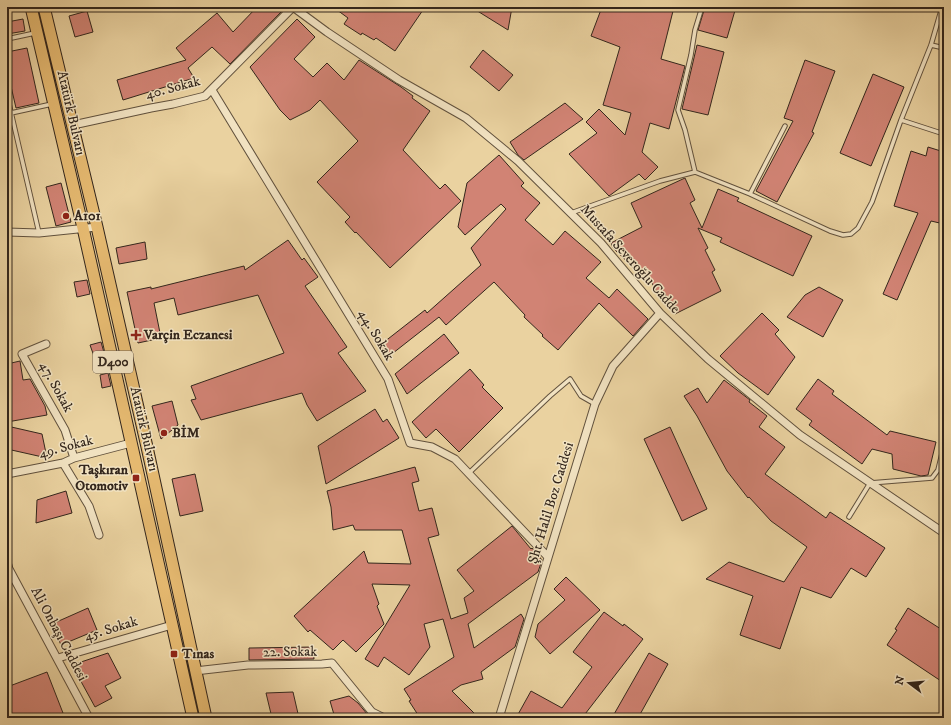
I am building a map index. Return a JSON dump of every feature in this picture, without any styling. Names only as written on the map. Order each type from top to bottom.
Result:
[{"type":"main road","name":"Atatürk Bulvarı","points":[[31,7],[83,228],[193,718]]},
{"type":"main road","name":"Atatürk Bulvarı","points":[[44,7],[97,227],[206,718]]},
{"type":"street","name":"40. Sokak","points":[[72,125],[205,96],[293,7]]},
{"type":"street","name":"Mustafa Severoğlu Cadde","points":[[293,7],[327,32],[399,80],[466,118],[518,161],[571,213],[601,243],[660,313],[708,359],[806,439],[944,533]]},
{"type":"street","name":"44. Sokak","points":[[212,90],[388,379],[410,443],[432,447],[455,458],[548,557]]},
{"type":"street","points":[[7,232],[39,233],[97,227]]},
{"type":"street","name":"Şht. Halil Boz Caddesi","points":[[499,718],[595,404],[613,366],[660,313]]},
{"type":"street","name":"47. Sokak","points":[[46,344],[22,354],[65,430],[74,458]]},
{"type":"street","name":"49. Sokak","points":[[7,474],[63,464],[74,458],[131,443]]},
{"type":"street","points":[[63,464],[89,506],[99,535]]},
{"type":"street","name":"Ali Onbaşı Caddesi","points":[[7,562],[89,718]]},
{"type":"street","name":"45. Sokak","points":[[58,658],[172,625]]},
{"type":"street","name":"22. Sokak","points":[[195,671],[248,665],[332,663],[372,712],[384,718]]},
{"type":"lane","points":[[695,172],[685,130],[678,110],[691,55],[695,30],[702,7]]},
{"type":"lane","points":[[571,213],[660,181],[695,172],[750,194],[830,231],[843,235],[851,234],[858,228],[872,202],[901,120],[931,44],[942,7]]},
{"type":"lane","points":[[7,39],[37,33]]},
{"type":"lane","points":[[931,44],[944,48]]},
{"type":"lane","points":[[7,94],[39,233]]},
{"type":"lane","points":[[11,113],[53,103]]},
{"type":"lane","points":[[901,120],[944,134]]},
{"type":"lane","points":[[750,194],[785,126]]},
{"type":"lane","points":[[469,473],[570,379],[581,396],[595,404]]},
{"type":"lane","points":[[849,517],[870,483],[932,478],[938,470],[944,444]]},
{"type":"building","points":[[257,7],[278,7],[282,11],[230,64],[212,47],[188,68],[194,78],[123,100],[117,80],[186,60],[176,48],[217,13],[233,32]]},
{"type":"building","points":[[333,7],[425,7],[395,51],[376,38],[374,40],[362,33],[361,35],[344,24],[348,18]]},
{"type":"building","points":[[471,7],[512,7],[508,30]]},
{"type":"building","points":[[602,7],[674,7],[661,59],[685,66],[669,129],[650,123],[642,152],[658,167],[645,180],[639,174],[609,196],[569,154],[597,133],[586,122],[599,109],[625,135],[631,113],[603,105],[620,47],[591,36]]},
{"type":"building","points":[[705,7],[736,7],[727,38],[698,30]]},
{"type":"building","points":[[87,11],[93,32],[75,37],[69,16]]},
{"type":"building","points":[[23,19],[25,31],[7,34],[7,22]]},
{"type":"building","points":[[297,19],[315,37],[294,59],[313,77],[327,63],[344,80],[359,60],[401,87],[413,96],[412,98],[430,111],[403,150],[440,189],[445,184],[461,201],[390,268],[345,222],[350,217],[317,182],[358,141],[320,100],[310,110],[290,120],[280,110],[250,67]]},
{"type":"building","points":[[697,45],[724,52],[708,115],[682,109]]},
{"type":"building","points":[[27,48],[39,103],[16,108],[7,69],[7,52]]},
{"type":"building","points":[[483,50],[513,75],[499,91],[470,67]]},
{"type":"building","points":[[805,60],[835,71],[812,132],[814,133],[777,202],[756,191],[793,121],[784,118]]},
{"type":"building","points":[[873,74],[904,87],[871,166],[840,153]]},
{"type":"building","points":[[565,103],[583,119],[524,160],[518,155],[510,142]]},
{"type":"building","points":[[928,147],[944,152],[944,224],[931,221],[897,300],[883,294],[918,213],[894,206],[911,151],[926,156]]},
{"type":"building","points":[[499,155],[524,183],[521,186],[540,203],[525,220],[553,245],[565,231],[601,262],[586,278],[609,298],[617,289],[648,319],[633,336],[599,303],[558,350],[524,317],[525,315],[494,282],[446,325],[439,317],[388,357],[379,346],[425,310],[427,313],[481,265],[471,248],[506,209],[501,204],[465,235],[458,227],[467,183]]},
{"type":"building","points":[[685,178],[695,200],[690,203],[702,228],[718,189],[739,198],[737,201],[812,236],[793,276],[720,242],[722,238],[698,228],[708,248],[705,250],[715,270],[712,272],[721,291],[675,314],[665,294],[659,297],[649,277],[645,279],[613,248],[611,243],[642,227],[631,203]]},
{"type":"building","points":[[61,183],[71,222],[56,226],[46,187]]},
{"type":"building","points":[[288,240],[302,260],[304,258],[318,277],[305,286],[347,347],[338,353],[366,391],[317,421],[307,405],[302,393],[201,420],[191,400],[196,399],[191,386],[284,353],[258,295],[178,315],[174,298],[154,303],[161,338],[138,343],[127,292],[151,287],[151,289],[244,266],[245,270]]},
{"type":"building","points":[[145,242],[147,259],[119,264],[116,248]]},
{"type":"building","points":[[87,280],[90,294],[77,297],[74,282]]},
{"type":"building","points":[[819,287],[843,300],[823,337],[787,317],[805,295]]},
{"type":"building","points":[[762,313],[779,330],[775,334],[795,357],[768,395],[738,373],[720,356]]},
{"type":"building","points":[[444,334],[459,353],[407,394],[395,374]]},
{"type":"building","points":[[101,342],[105,356],[95,359],[90,345]]},
{"type":"building","points":[[20,361],[23,380],[30,379],[45,406],[47,415],[7,422],[7,364]]},
{"type":"building","points":[[470,369],[484,385],[482,387],[503,408],[459,452],[436,429],[426,438],[412,422]]},
{"type":"building","points":[[108,373],[111,386],[102,388],[100,375]]},
{"type":"building","points":[[818,379],[834,391],[832,394],[887,435],[890,431],[936,442],[928,475],[921,476],[893,469],[892,454],[872,449],[862,464],[809,425],[812,421],[796,409]]},
{"type":"building","points":[[724,380],[750,400],[749,402],[767,416],[759,427],[785,447],[765,474],[826,518],[830,512],[885,548],[866,577],[851,568],[831,598],[801,587],[780,649],[740,635],[753,596],[706,579],[729,562],[784,582],[807,547],[771,521],[749,497],[748,498],[727,471],[697,416],[684,396],[698,388],[707,403]]},
{"type":"building","points":[[172,401],[178,425],[161,439],[152,406]]},
{"type":"building","points":[[375,409],[383,422],[387,419],[399,438],[326,484],[318,446]]},
{"type":"building","points":[[7,426],[42,434],[47,458],[7,449]]},
{"type":"building","points":[[670,427],[707,509],[682,521],[644,439]]},
{"type":"building","points":[[415,467],[419,481],[412,483],[419,511],[432,508],[439,535],[428,538],[451,619],[468,613],[464,598],[474,591],[457,570],[512,526],[542,560],[538,572],[468,624],[474,648],[521,614],[524,619],[515,647],[481,672],[483,679],[461,685],[452,691],[479,718],[420,718],[409,701],[411,700],[404,689],[454,657],[443,619],[424,624],[430,647],[409,675],[384,657],[378,667],[365,659],[410,585],[372,584],[379,604],[377,606],[384,624],[356,652],[343,640],[333,650],[310,630],[308,632],[294,616],[364,551],[368,563],[411,564],[402,530],[355,530],[353,525],[333,530],[331,507],[327,491]]},
{"type":"building","points":[[195,474],[203,511],[180,516],[172,479]]},
{"type":"building","points":[[66,491],[72,513],[36,523],[37,500]]},
{"type":"building","points":[[566,577],[600,610],[550,654],[535,637],[538,624],[565,600],[554,589]]},
{"type":"building","points":[[88,608],[97,630],[61,645],[52,624]]},
{"type":"building","points":[[908,608],[944,631],[944,683],[887,645],[897,630],[895,629]]},
{"type":"building","points":[[604,612],[623,626],[624,624],[643,639],[582,718],[516,718],[531,691],[562,708],[592,667],[573,652]]},
{"type":"building","points":[[313,647],[314,659],[249,660],[249,648]]},
{"type":"building","points":[[108,653],[121,678],[105,686],[112,698],[95,707],[72,665]]},
{"type":"building","points":[[649,653],[668,664],[638,718],[617,718],[613,716]]},
{"type":"building","points":[[47,672],[63,713],[55,716],[55,718],[7,718],[7,687]]},
{"type":"building","points":[[293,692],[299,718],[272,718],[266,693]]},
{"type":"building","points":[[349,696],[373,718],[335,718],[330,701]]},
{"type":"place","name":"A101","points":[[66,216]]},
{"type":"place","name":"Varçin Eczanesi","points":[[136,335]]},
{"type":"place","name":"BİM","points":[[164,433]]},
{"type":"place","name":"Taşkıran Otomotiv","points":[[136,478]]},
{"type":"place","name":"Tınas","points":[[174,654]]}]
